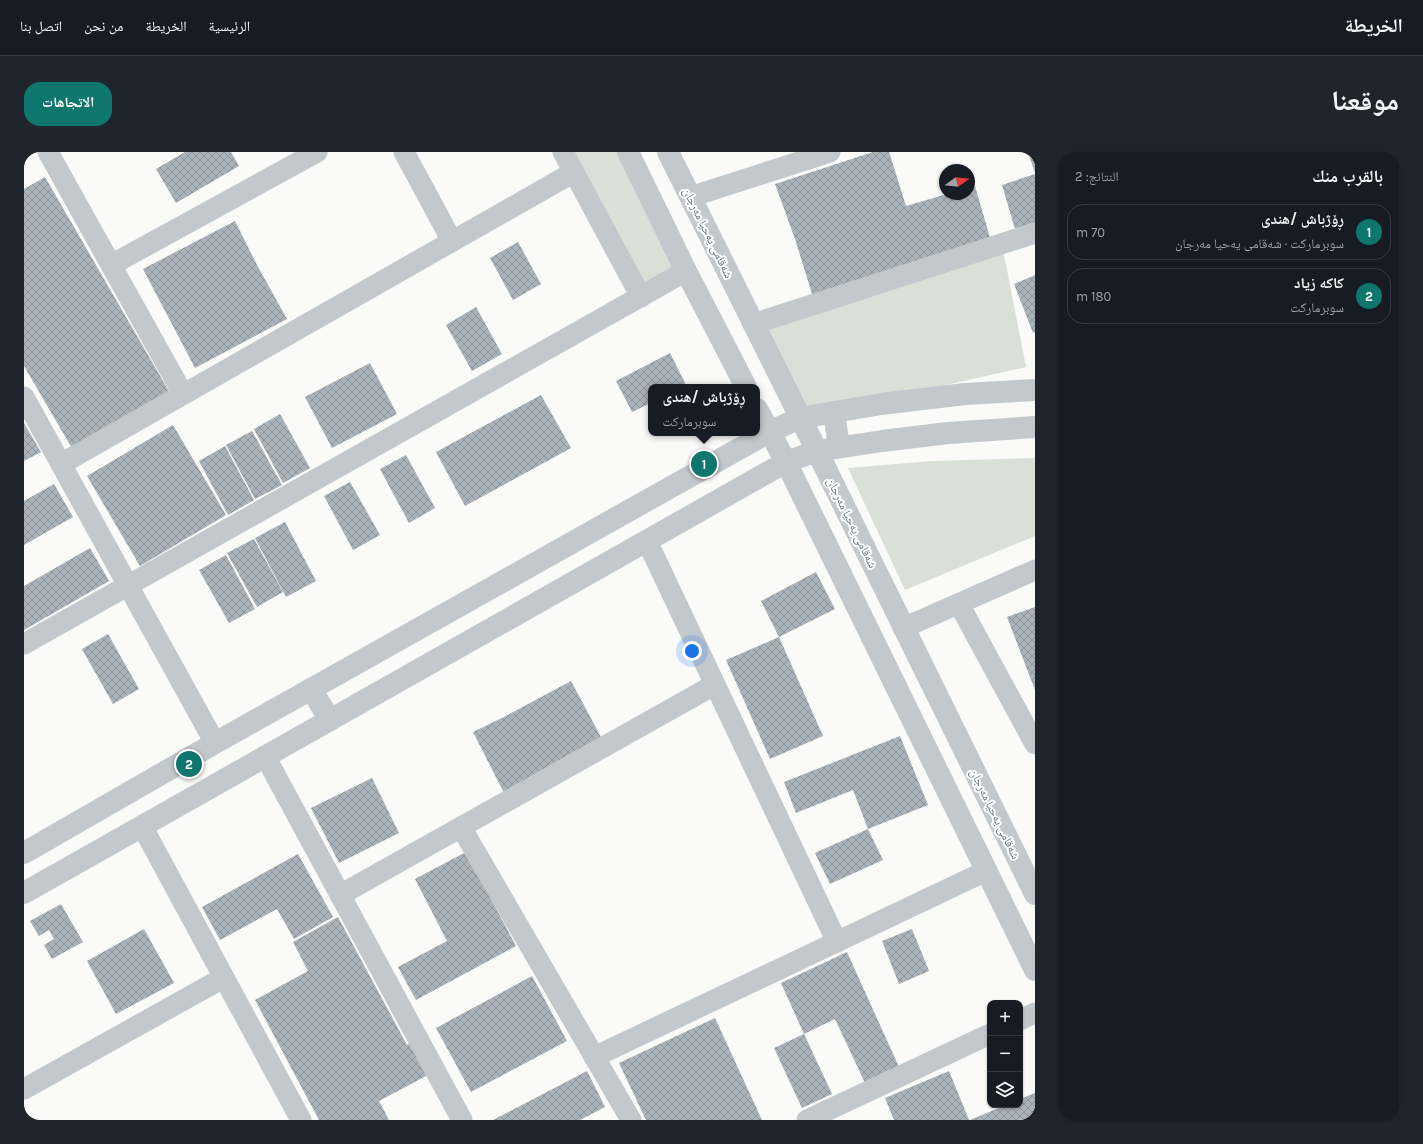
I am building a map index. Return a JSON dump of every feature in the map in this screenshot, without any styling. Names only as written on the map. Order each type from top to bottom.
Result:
[{"type":"street","points":[[48,152],[183,394]]},
{"type":"street","points":[[111,265],[317,152]]},
{"type":"street","points":[[404,152],[452,241]]},
{"type":"street","points":[[563,152],[641,297]]},
{"type":"street","points":[[628,152],[686,272],[744,384]]},
{"type":"street","name":"شەقامی یەحیا مەرجان","points":[[668,152],[1035,894]]},
{"type":"street","points":[[690,197],[830,152]]},
{"type":"street","points":[[61,464],[574,172]]},
{"type":"street","points":[[753,324],[1035,233]]},
{"type":"street","points":[[24,644],[686,272]]},
{"type":"street","points":[[24,853],[215,743],[769,432],[800,418],[881,404],[965,394],[1035,390]]},
{"type":"street","points":[[24,397],[215,743]]},
{"type":"street","points":[[834,412],[839,447]]},
{"type":"street","points":[[760,415],[786,462],[1035,970]]},
{"type":"street","points":[[24,893],[786,462],[817,451],[839,447],[948,433],[1035,427]]},
{"type":"street","points":[[745,446],[761,476]]},
{"type":"street","points":[[647,540],[714,685],[837,942]]},
{"type":"street","points":[[903,628],[1035,570]]},
{"type":"street","points":[[959,604],[1028,717],[1035,744]]},
{"type":"street","points":[[340,895],[714,685]]},
{"type":"street","points":[[312,689],[330,720]]},
{"type":"street","points":[[265,756],[462,1120]]},
{"type":"street","points":[[142,826],[301,1120]]},
{"type":"street","points":[[461,827],[631,1120]]},
{"type":"street","points":[[594,1057],[986,871]]},
{"type":"street","points":[[24,1089],[223,978]]},
{"type":"street","points":[[1023,1019],[1035,1013]]},
{"type":"street","points":[[807,1120],[987,1035]]},
{"type":"shaded area","points":[[563,152],[628,152],[686,271],[641,297]]},
{"type":"shaded area","points":[[1002,244],[1026,367],[800,418],[753,324]]},
{"type":"shaded area","points":[[1035,458],[1035,536],[905,590],[848,468],[932,461]]},
{"type":"building","points":[[185,152],[231,152],[239,166],[176,203],[156,169]]},
{"type":"building","points":[[873,152],[889,152],[906,206],[939,196],[939,200],[975,200],[975,186],[991,241],[813,297],[795,239],[775,184]]},
{"type":"building","points":[[1028,152],[1035,152],[1035,173]]},
{"type":"building","points":[[1035,174],[1035,223],[1015,229],[1002,185]]},
{"type":"building","points":[[45,177],[170,393],[73,450],[24,366],[24,189]]},
{"type":"building","points":[[235,221],[287,319],[195,368],[143,269]]},
{"type":"building","points":[[518,242],[541,284],[513,300],[490,258]]},
{"type":"building","points":[[1035,275],[1035,332],[1033,333],[1014,284]]},
{"type":"building","points":[[476,307],[502,354],[472,371],[446,325]]},
{"type":"building","points":[[670,353],[686,384],[648,384],[648,404],[632,412],[616,381]]},
{"type":"building","points":[[370,363],[397,414],[332,448],[305,397]]},
{"type":"building","points":[[541,395],[571,448],[465,506],[436,452]]},
{"type":"building","points":[[280,414],[310,468],[283,483],[254,429]]},
{"type":"building","points":[[24,423],[41,452],[24,461]]},
{"type":"building","points":[[173,425],[226,515],[140,566],[87,476]]},
{"type":"building","points":[[252,431],[282,485],[255,499],[226,445]]},
{"type":"building","points":[[225,446],[254,500],[228,515],[199,461]]},
{"type":"building","points":[[406,455],[435,508],[409,523],[380,469]]},
{"type":"building","points":[[350,482],[380,535],[353,550],[324,496]]},
{"type":"building","points":[[54,484],[73,517],[24,545],[24,501]]},
{"type":"building","points":[[285,522],[316,581],[286,597],[255,538]]},
{"type":"building","points":[[254,539],[283,592],[257,607],[227,553]]},
{"type":"building","points":[[90,548],[109,581],[24,630],[24,586]]},
{"type":"building","points":[[226,555],[255,609],[229,623],[199,570]]},
{"type":"building","points":[[816,572],[835,609],[779,637],[761,601]]},
{"type":"building","points":[[1035,607],[1035,690],[1007,617]]},
{"type":"building","points":[[108,634],[139,689],[113,704],[82,649]]},
{"type":"building","points":[[779,637],[823,736],[770,759],[726,660]]},
{"type":"building","points":[[571,681],[601,737],[504,793],[473,732]]},
{"type":"building","points":[[900,736],[928,805],[868,829],[853,790],[796,813],[784,782]]},
{"type":"building","points":[[372,778],[399,833],[339,863],[311,808]]},
{"type":"building","points":[[868,829],[883,860],[830,884],[815,853]]},
{"type":"building","points":[[466,852],[516,946],[416,1000],[398,967],[447,941],[415,879]]},
{"type":"building","points":[[298,854],[333,917],[294,939],[277,909],[220,940],[202,907]]},
{"type":"building","points":[[61,904],[83,942],[52,959],[44,945],[54,939],[49,930],[39,936],[30,921]]},
{"type":"building","points":[[338,917],[407,1045],[411,1043],[428,1075],[379,1101],[389,1120],[319,1120],[255,1000],[308,971],[293,942]]},
{"type":"building","points":[[144,929],[174,983],[116,1014],[87,961]]},
{"type":"building","points":[[912,929],[929,971],[899,984],[882,941]]},
{"type":"building","points":[[847,952],[899,1067],[865,1083],[835,1019],[804,1034],[781,983]]},
{"type":"building","points":[[532,976],[567,1041],[471,1092],[436,1028]]},
{"type":"building","points":[[715,1018],[762,1120],[646,1120],[619,1063]]},
{"type":"building","points":[[804,1034],[832,1094],[802,1108],[774,1048]]},
{"type":"building","points":[[587,1071],[605,1107],[580,1120],[493,1120]]},
{"type":"building","points":[[949,1071],[969,1120],[894,1120],[885,1098]]},
{"type":"building","points":[[1035,1093],[1035,1120],[970,1120],[999,1108],[1023,1108],[1023,1098]]},
{"type":"place","name":"ڕۆژباش /ھندی","points":[[704,464]]},
{"type":"place","name":"کاکە زیاد","points":[[189,764]]}]
